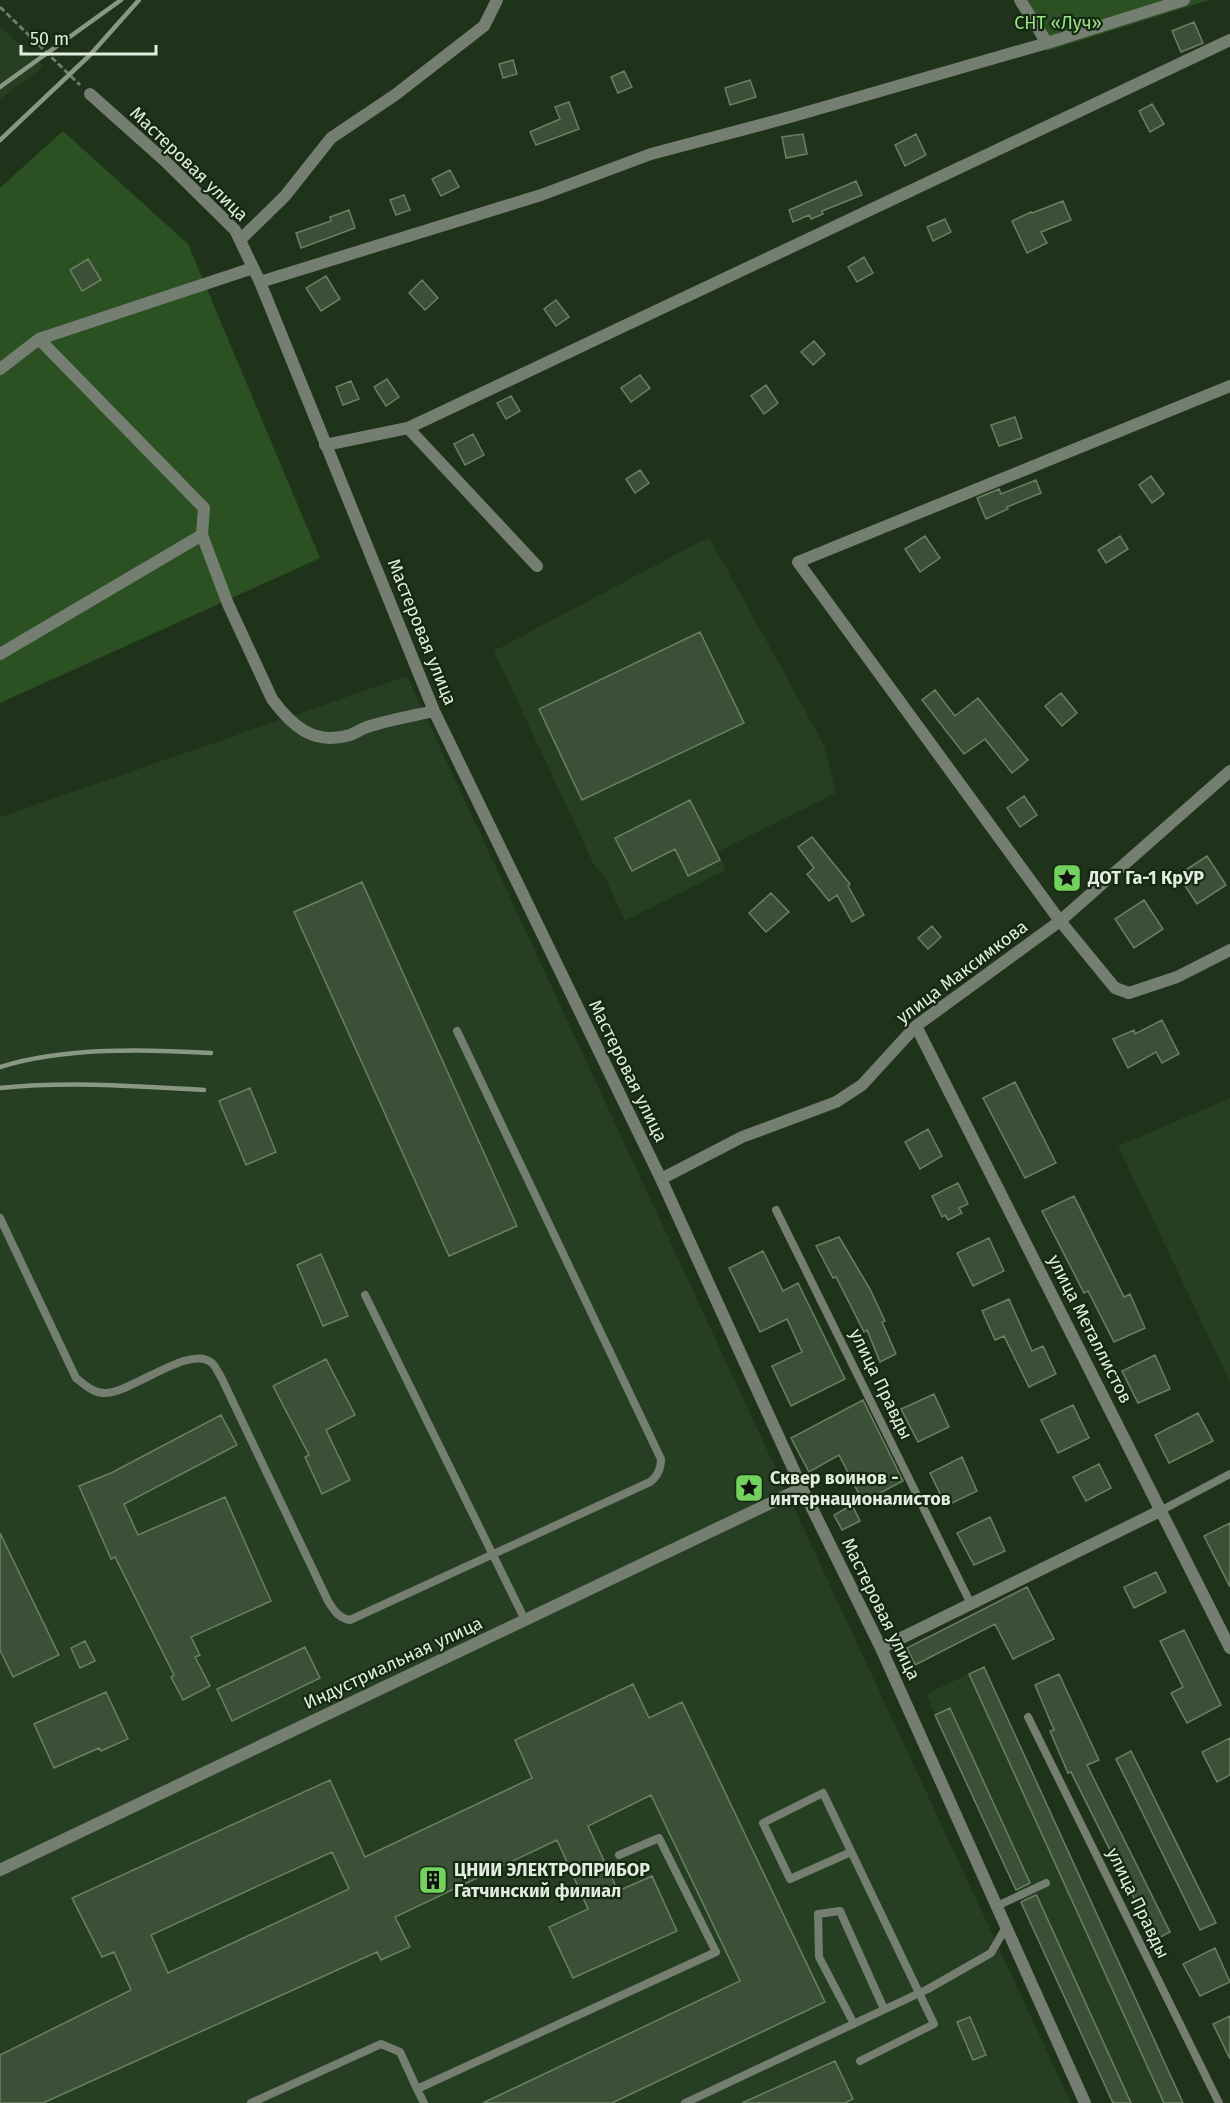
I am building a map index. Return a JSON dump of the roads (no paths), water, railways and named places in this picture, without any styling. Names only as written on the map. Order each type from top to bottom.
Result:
[{"type":"street","points":[[240,240],[285,196],[331,138],[395,94],[484,26],[496,0]]},
{"type":"street","points":[[1020,0],[1047,43]]},
{"type":"street","points":[[260,282],[541,195],[651,154],[790,117],[1047,43],[1184,0]]},
{"type":"street","points":[[325,445],[408,428],[1230,40]]},
{"type":"street","name":"Мастеровая улица","points":[[90,94],[165,161],[235,230],[240,240],[260,282],[434,711],[661,1179],[802,1488],[881,1648],[1085,2103]]},
{"type":"street","points":[[0,369],[39,339],[253,268]]},
{"type":"street","points":[[39,339],[204,508],[202,535],[228,604],[272,699],[279,708],[310,735],[331,738],[350,735],[366,727],[434,711]]},
{"type":"street","points":[[1230,386],[798,562],[1060,921],[1115,988],[1129,993],[1177,977],[1230,950]]},
{"type":"street","points":[[408,428],[537,566]]},
{"type":"street","points":[[0,654],[202,535]]},
{"type":"street","name":"улица Максимкова","points":[[661,1179],[742,1137],[836,1102],[862,1085],[916,1026],[1060,921],[1230,771]]},
{"type":"street","name":"улица Металлистов","points":[[916,1026],[1230,1648]]},
{"type":"street","name":"Индустриальная улица","points":[[0,1870],[802,1488]]},
{"type":"street","points":[[881,1648],[1162,1510]]},
{"type":"lane","points":[[0,1218],[76,1378],[90,1389],[102,1394],[116,1392],[183,1361],[201,1358],[211,1363],[222,1379],[328,1602],[343,1619],[350,1620],[650,1482],[659,1472],[661,1459],[457,1031]]},
{"type":"lane","name":"улица Правды","points":[[776,1210],[971,1604]]},
{"type":"lane","points":[[365,1295],[525,1620]]},
{"type":"lane","points":[[1162,1510],[1230,1474]]},
{"type":"lane","name":"улица Правды","points":[[1028,1717],[1219,2103]]},
{"type":"lane","points":[[851,1852],[790,1879],[763,1822],[823,1793],[934,2024],[860,2061]]},
{"type":"lane","points":[[417,2089],[716,1952],[659,1838],[619,1855]]},
{"type":"lane","points":[[997,1906],[1046,1882]]},
{"type":"lane","points":[[854,2024],[819,1957],[819,1914],[840,1911],[884,2009]]},
{"type":"lane","points":[[685,2103],[919,1993],[991,1953],[1006,1928]]},
{"type":"lane","points":[[251,2103],[381,2044],[400,2052],[424,2103]]},
{"type":"railway","points":[[0,87],[121,0]]},
{"type":"railway","points":[[0,140],[90,55],[139,0]]},
{"type":"railway","points":[[0,1067],[51,1056],[105,1051],[211,1053]]},
{"type":"railway","points":[[0,1088],[76,1085],[204,1090]]},
{"type":"place","name":"ДОТ Га-1 КрУР","points":[[1067,878]]},
{"type":"place","name":"Сквер воинов - интернационалистов","points":[[749,1488]]},
{"type":"place","name":"ЦНИИ ЭЛЕКТРОПРИБОР Гатчинский филиал","points":[[433,1880]]},
{"type":"park label","name":"СНТ «Луч»","points":[[1058,23]]}]
